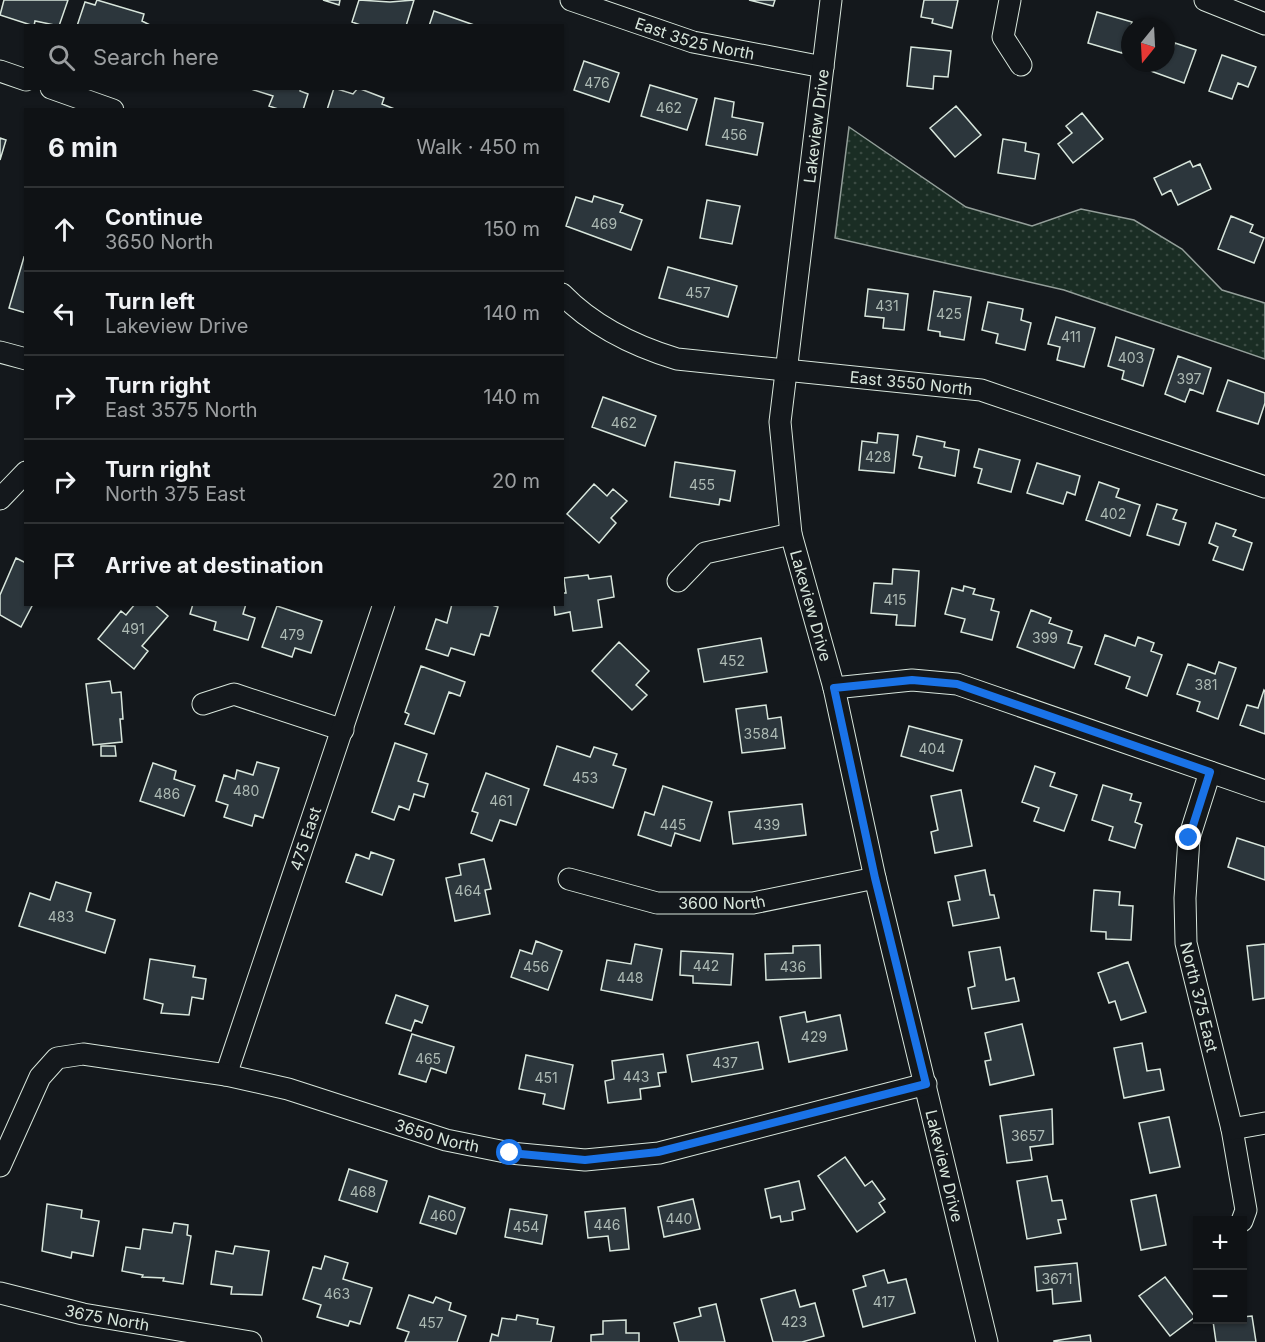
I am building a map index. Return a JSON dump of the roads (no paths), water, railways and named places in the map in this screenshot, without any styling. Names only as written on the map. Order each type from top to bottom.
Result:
[{"type":"street","name":"East 3525 North","points":[[571,0],[693,42],[823,67]]},
{"type":"street","name":"Lakeview Drive","points":[[831,0],[780,423],[791,534],[834,688],[875,878],[987,1342]]},
{"type":"street","points":[[1010,0],[1003,37],[1021,65]]},
{"type":"street","points":[[1205,0],[1265,24]]},
{"type":"street","points":[[0,71],[24,79]]},
{"type":"street","points":[[57,90],[107,108]]},
{"type":"street","name":"East 3550 North","points":[[564,296],[592,320],[648,350],[677,359],[981,390],[1265,487]]},
{"type":"street","points":[[0,352],[24,358]]},
{"type":"street","points":[[0,499],[24,474]]},
{"type":"street","points":[[678,581],[705,553],[791,534]]},
{"type":"street","name":"475 East","points":[[226,1075],[383,606]]},
{"type":"street","points":[[834,688],[912,680],[957,684],[1265,791]]},
{"type":"street","points":[[203,704],[234,694],[343,730]]},
{"type":"street","name":"North 375 East","points":[[1210,772],[1189,838],[1185,898],[1186,943],[1232,1129],[1246,1210],[1244,1216]]},
{"type":"street","name":"3600 North","points":[[569,879],[657,903],[753,903],[875,878]]},
{"type":"street","name":"3650 North","points":[[0,1166],[40,1077],[57,1058],[83,1054],[226,1075],[288,1089],[446,1140],[510,1153],[585,1160],[658,1152],[926,1084]]},
{"type":"street","points":[[1232,1129],[1265,1123]]},
{"type":"street","name":"3675 North","points":[[0,1293],[154,1334],[251,1342]]}]
